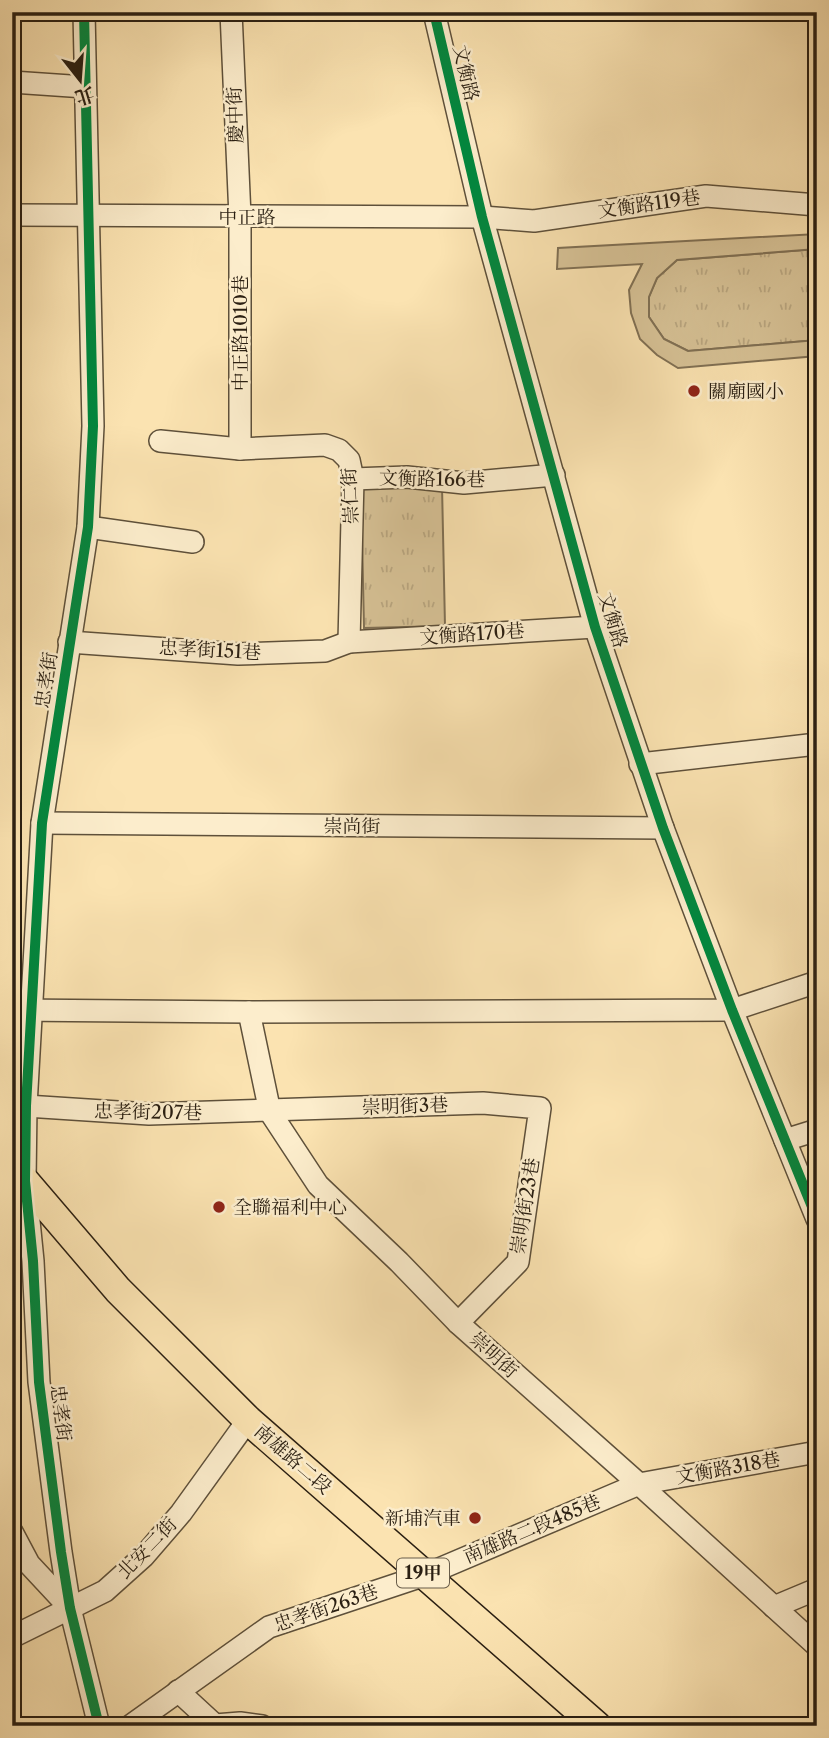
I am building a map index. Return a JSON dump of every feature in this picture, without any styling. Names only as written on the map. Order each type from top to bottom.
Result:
[{"type":"main road","name":"南雄路二段","points":[[16,1180],[118,1290],[248,1420],[597,1726]]},
{"type":"street","name":"忠孝街","points":[[84,12],[93,426],[88,527],[42,823],[22,1011],[26,1106],[16,1180],[33,1261],[39,1382],[69,1608],[99,1726]]},
{"type":"street","name":"慶中街","points":[[231,12],[240,217]]},
{"type":"street","name":"文衡路","points":[[434,12],[482,217],[595,626],[663,828],[732,1010],[817,1219]]},
{"type":"street","points":[[12,82],[85,87]]},
{"type":"street","name":"文衡路119巷","points":[[482,217],[534,221],[706,196],[817,205]]},
{"type":"street","name":"中正路","points":[[12,215],[482,217]]},
{"type":"street","name":"中正路1010巷","points":[[240,217],[240,449]]},
{"type":"street","name":"崇仁街","points":[[160,441],[240,449],[325,445],[339,450],[349,460],[353,478],[349,642]]},
{"type":"street","name":"文衡路166巷","points":[[353,478],[407,477],[464,484],[554,475]]},
{"type":"street","points":[[88,527],[193,542]]},
{"type":"street","name":"文衡路170巷","points":[[349,642],[595,626]]},
{"type":"street","name":"忠孝街151巷","points":[[69,642],[238,654],[325,651],[349,642]]},
{"type":"street","points":[[640,764],[817,744]]},
{"type":"street","name":"崇尚街","points":[[42,823],[663,828]]},
{"type":"street","points":[[22,1011],[732,1010],[817,982]]},
{"type":"street","name":"崇明街","points":[[248,1012],[270,1112],[318,1185],[458,1323],[817,1646]]},
{"type":"street","name":"崇明街3巷","points":[[270,1112],[484,1103],[540,1108]]},
{"type":"street","name":"忠孝街207巷","points":[[26,1106],[149,1114],[270,1112]]},
{"type":"street","name":"崇明街23巷","points":[[458,1323],[517,1262],[540,1108]]},
{"type":"street","points":[[785,1140],[817,1130]]},
{"type":"street","name":"北安二街","points":[[12,1637],[105,1591],[144,1556],[181,1513],[248,1420]]},
{"type":"street","name":"文衡路318巷","points":[[639,1484],[817,1452]]},
{"type":"street","name":"南雄路二段485巷","points":[[425,1575],[639,1484]]},
{"type":"street","points":[[13,1536],[29,1564],[69,1608]]},
{"type":"street","name":"忠孝街263巷","points":[[130,1726],[269,1627],[425,1575]]},
{"type":"street","points":[[774,1607],[817,1589]]},
{"type":"street","points":[[178,1691],[216,1725],[240,1723],[262,1726]]},
{"type":"green space","points":[[817,234],[817,249],[677,260],[657,278],[649,297],[649,317],[664,339],[688,351],[817,340],[817,356],[678,368],[657,355],[640,339],[631,313],[629,290],[642,264],[557,269],[558,248]]},
{"type":"green space","points":[[817,249],[817,340],[688,351],[664,339],[649,317],[649,296],[657,278],[677,260]]},
{"type":"green space","points":[[442,486],[445,626],[364,628],[361,488]]},
{"type":"cycle path","points":[[84,12],[93,426],[88,527],[42,823],[26,1106],[25,1181],[33,1261],[39,1382],[61,1552],[70,1608],[99,1726]]},
{"type":"cycle path","points":[[434,12],[482,217],[595,627],[663,828],[732,1010],[817,1219]]},
{"type":"place","name":"關廟國小","points":[[694,391]]},
{"type":"place","name":"全聯福利中心","points":[[219,1207]]},
{"type":"place","name":"新埔汽車","points":[[475,1518]]}]
